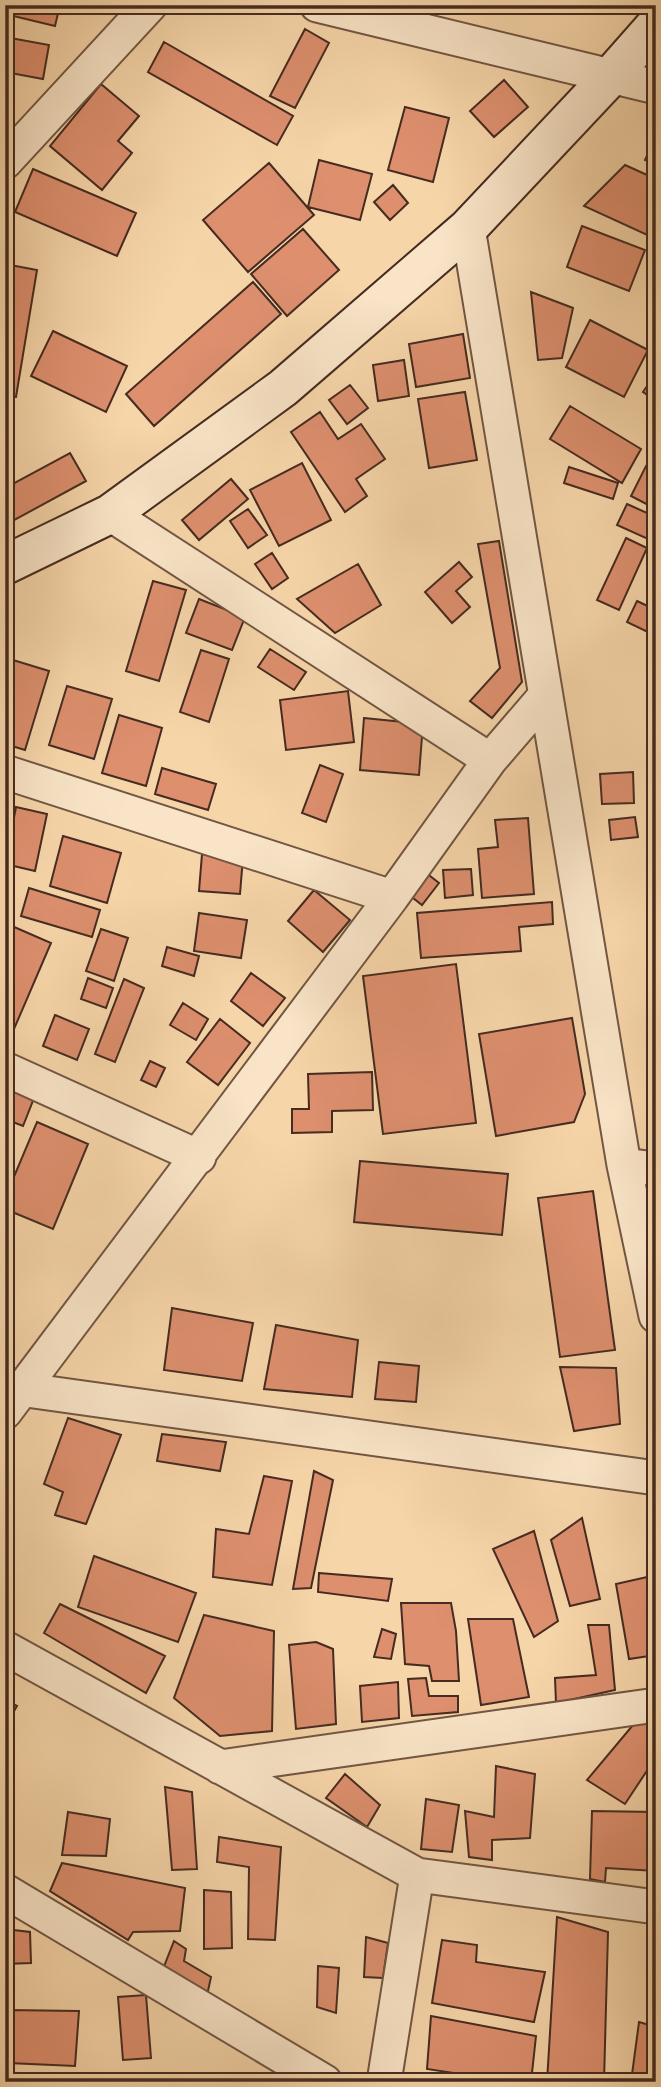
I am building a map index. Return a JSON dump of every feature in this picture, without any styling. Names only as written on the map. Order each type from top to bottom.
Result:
[{"type":"street","points":[[5,162],[150,5]]},
{"type":"street","points":[[317,5],[656,87]]},
{"type":"street","points":[[5,565],[110,514],[283,388],[468,228],[656,25]]},
{"type":"street","points":[[468,228],[545,696],[640,1167],[656,1316]]},
{"type":"street","points":[[110,514],[490,760]]},
{"type":"street","points":[[11,1396],[199,1157],[490,760],[545,696]]},
{"type":"street","points":[[5,772],[392,897]]},
{"type":"street","points":[[5,1069],[199,1157]]},
{"type":"street","points":[[11,1396],[656,1478]]},
{"type":"street","points":[[5,1648],[417,1875],[656,1907]]},
{"type":"street","points":[[220,1767],[656,1705]]},
{"type":"street","points":[[384,2082],[417,1875]]},
{"type":"street","points":[[5,1891],[325,2082]]},
{"type":"building","points":[[7,5],[60,5],[55,26],[5,14]]},
{"type":"building","points":[[305,29],[329,43],[295,108],[270,96]]},
{"type":"building","points":[[5,37],[49,45],[43,79],[5,72]]},
{"type":"building","points":[[164,42],[293,116],[277,145],[148,72]]},
{"type":"building","points":[[504,80],[528,107],[494,137],[470,111]]},
{"type":"building","points":[[101,84],[139,116],[118,141],[132,153],[102,190],[50,146]]},
{"type":"building","points":[[405,107],[449,118],[433,182],[388,170]]},
{"type":"building","points":[[656,135],[656,165],[645,160]]},
{"type":"building","points":[[319,160],[372,174],[360,220],[308,207]]},
{"type":"building","points":[[269,163],[314,215],[248,272],[203,220]]},
{"type":"building","points":[[625,165],[656,179],[656,239],[584,206]]},
{"type":"building","points":[[33,169],[136,213],[117,256],[15,212]]},
{"type":"building","points":[[393,185],[408,203],[390,220],[374,202]]},
{"type":"building","points":[[582,226],[645,250],[629,291],[567,267]]},
{"type":"building","points":[[303,229],[339,270],[287,316],[251,274]]},
{"type":"building","points":[[5,264],[37,270],[16,397],[5,396]]},
{"type":"building","points":[[253,282],[281,314],[154,426],[126,394]]},
{"type":"building","points":[[531,292],[573,308],[562,358],[538,360]]},
{"type":"building","points":[[590,320],[648,350],[624,397],[566,367]]},
{"type":"building","points":[[53,331],[127,366],[106,412],[31,376]]},
{"type":"building","points":[[463,334],[470,378],[416,387],[409,344]]},
{"type":"building","points":[[404,360],[409,396],[378,401],[373,365]]},
{"type":"building","points":[[656,373],[656,401],[643,392]]},
{"type":"building","points":[[350,385],[368,408],[347,424],[329,400]]},
{"type":"building","points":[[465,392],[477,460],[429,468],[418,399]]},
{"type":"building","points":[[570,406],[641,449],[622,483],[550,439]]},
{"type":"building","points":[[320,412],[338,439],[361,424],[385,459],[356,479],[367,496],[345,512],[291,432]]},
{"type":"building","points":[[70,453],[86,481],[7,524],[5,488]]},
{"type":"building","points":[[302,463],[331,520],[279,546],[250,490]]},
{"type":"building","points":[[646,466],[656,471],[656,509],[631,496]]},
{"type":"building","points":[[569,467],[618,483],[613,499],[564,483]]},
{"type":"building","points":[[231,479],[248,499],[199,540],[182,520]]},
{"type":"building","points":[[627,504],[656,517],[648,539],[617,525]]},
{"type":"building","points":[[248,509],[267,535],[248,548],[230,521]]},
{"type":"building","points":[[626,538],[647,548],[619,610],[597,600]]},
{"type":"building","points":[[499,541],[522,682],[492,718],[470,701],[500,668],[478,544]]},
{"type":"building","points":[[272,553],[288,578],[272,589],[255,564]]},
{"type":"building","points":[[459,562],[472,577],[456,591],[470,607],[452,623],[425,592]]},
{"type":"building","points":[[358,564],[381,605],[335,633],[297,599]]},
{"type":"building","points":[[153,581],[186,590],[159,681],[126,671]]},
{"type":"building","points":[[199,599],[245,617],[232,650],[186,633]]},
{"type":"building","points":[[637,601],[656,610],[656,636],[627,622]]},
{"type":"building","points":[[270,649],[306,672],[294,690],[258,667]]},
{"type":"building","points":[[201,650],[229,659],[209,722],[180,712]]},
{"type":"building","points":[[13,660],[49,671],[25,750],[5,744],[5,687]]},
{"type":"building","points":[[67,686],[112,699],[94,759],[49,745]]},
{"type":"building","points":[[348,691],[354,742],[286,750],[280,700]]},
{"type":"building","points":[[119,715],[162,728],[146,786],[102,773]]},
{"type":"building","points":[[364,718],[423,724],[419,775],[360,770]]},
{"type":"building","points":[[320,765],[343,774],[326,822],[302,813]]},
{"type":"building","points":[[162,768],[216,784],[208,810],[155,794]]},
{"type":"building","points":[[633,772],[634,803],[602,804],[600,774]]},
{"type":"building","points":[[5,791],[14,794],[5,822]]},
{"type":"building","points":[[16,807],[47,814],[35,871],[5,864]]},
{"type":"building","points":[[635,817],[638,837],[611,840],[609,820]]},
{"type":"building","points":[[528,818],[534,894],[482,898],[478,849],[498,847],[495,820]]},
{"type":"building","points":[[63,836],[121,853],[107,903],[50,886]]},
{"type":"building","points":[[202,854],[243,857],[240,894],[199,891]]},
{"type":"building","points":[[471,869],[473,895],[445,898],[443,870]]},
{"type":"building","points":[[425,872],[439,883],[422,905],[408,894]]},
{"type":"building","points":[[29,888],[100,910],[92,937],[21,916]]},
{"type":"building","points":[[314,890],[350,920],[323,952],[288,921]]},
{"type":"building","points":[[552,902],[553,924],[519,927],[521,951],[421,958],[417,913]]},
{"type":"building","points":[[199,913],[247,920],[241,958],[194,951]]},
{"type":"building","points":[[5,923],[51,943],[14,1029],[5,1025]]},
{"type":"building","points":[[101,929],[128,938],[114,981],[86,971]]},
{"type":"building","points":[[167,947],[199,956],[194,976],[162,966]]},
{"type":"building","points":[[456,964],[476,1123],[383,1134],[363,976]]},
{"type":"building","points":[[251,973],[285,998],[263,1026],[231,1001]]},
{"type":"building","points":[[88,978],[113,988],[106,1008],[81,999]]},
{"type":"building","points":[[124,979],[144,988],[115,1062],[95,1054]]},
{"type":"building","points":[[183,1003],[208,1019],[196,1040],[170,1025]]},
{"type":"building","points":[[55,1015],[89,1029],[77,1060],[43,1046]]},
{"type":"building","points":[[572,1018],[585,1094],[574,1122],[496,1136],[479,1034]]},
{"type":"building","points":[[220,1019],[250,1043],[218,1085],[187,1062]]},
{"type":"building","points":[[150,1061],[165,1068],[156,1087],[141,1080]]},
{"type":"building","points":[[372,1072],[373,1110],[332,1111],[332,1132],[292,1133],[292,1109],[309,1109],[308,1074]]},
{"type":"building","points":[[5,1081],[36,1093],[23,1126],[5,1119]]},
{"type":"building","points":[[656,1085],[656,1141],[654,1142],[647,1086]]},
{"type":"building","points":[[37,1122],[88,1144],[53,1229],[5,1209],[5,1198]]},
{"type":"building","points":[[360,1161],[508,1174],[502,1235],[354,1222]]},
{"type":"building","points":[[593,1191],[615,1350],[560,1357],[538,1198]]},
{"type":"building","points":[[172,1308],[253,1323],[242,1381],[164,1370]]},
{"type":"building","points":[[276,1325],[358,1340],[352,1397],[264,1389]]},
{"type":"building","points":[[379,1362],[419,1366],[416,1402],[375,1399]]},
{"type":"building","points":[[560,1367],[616,1368],[620,1424],[574,1431]]},
{"type":"building","points":[[68,1418],[121,1435],[86,1524],[55,1515],[63,1492],[44,1484]]},
{"type":"building","points":[[162,1434],[226,1442],[220,1471],[157,1461]]},
{"type":"building","points":[[314,1471],[333,1480],[311,1588],[293,1589]]},
{"type":"building","points":[[264,1476],[292,1481],[272,1585],[213,1577],[216,1529],[249,1534]]},
{"type":"building","points":[[582,1518],[600,1599],[570,1606],[551,1540]]},
{"type":"building","points":[[534,1531],[558,1621],[534,1637],[493,1549]]},
{"type":"building","points":[[94,1556],[196,1593],[178,1642],[78,1607]]},
{"type":"building","points":[[319,1573],[392,1579],[388,1601],[318,1592]]},
{"type":"building","points":[[656,1575],[656,1655],[629,1659],[616,1584]]},
{"type":"building","points":[[5,1591],[12,1595],[5,1606]]},
{"type":"building","points":[[401,1603],[451,1603],[456,1631],[459,1681],[432,1681],[429,1666],[405,1664]]},
{"type":"building","points":[[60,1604],[165,1656],[146,1693],[44,1633]]},
{"type":"building","points":[[204,1615],[274,1631],[272,1731],[220,1736],[174,1698]]},
{"type":"building","points":[[468,1619],[513,1619],[529,1697],[481,1705]]},
{"type":"building","points":[[588,1625],[609,1625],[615,1690],[556,1703],[555,1678],[596,1675]]},
{"type":"building","points":[[382,1629],[396,1634],[391,1659],[374,1657]]},
{"type":"building","points":[[316,1642],[333,1649],[336,1724],[296,1729],[289,1645]]},
{"type":"building","points":[[426,1678],[429,1696],[458,1696],[458,1712],[412,1716],[408,1679]]},
{"type":"building","points":[[398,1682],[399,1718],[362,1722],[360,1686]]},
{"type":"building","points":[[5,1700],[17,1706],[5,1727]]},
{"type":"building","points":[[643,1713],[656,1720],[656,1757],[625,1804],[587,1780]]},
{"type":"building","points":[[496,1766],[535,1774],[530,1838],[492,1840],[492,1860],[469,1857],[465,1811],[494,1817]]},
{"type":"building","points":[[345,1774],[380,1805],[367,1827],[326,1798]]},
{"type":"building","points":[[165,1787],[192,1792],[197,1869],[172,1870]]},
{"type":"building","points":[[426,1799],[459,1805],[452,1852],[421,1849]]},
{"type":"building","points":[[592,1811],[656,1812],[656,1871],[606,1868],[605,1882],[590,1879]]},
{"type":"building","points":[[68,1812],[110,1819],[106,1856],[62,1855]]},
{"type":"building","points":[[219,1837],[281,1847],[275,1940],[248,1939],[249,1867],[217,1862]]},
{"type":"building","points":[[62,1863],[185,1888],[180,1931],[133,1932],[128,1940],[50,1891]]},
{"type":"building","points":[[204,1890],[231,1892],[232,1948],[204,1949]]},
{"type":"building","points":[[557,1917],[608,1932],[604,2082],[547,2082]]},
{"type":"building","points":[[5,1929],[30,1932],[31,1963],[5,1964]]},
{"type":"building","points":[[366,1937],[388,1943],[383,1978],[364,1977]]},
{"type":"building","points":[[442,1940],[477,1945],[476,1962],[545,1972],[534,2022],[432,2003]]},
{"type":"building","points":[[174,1941],[186,1949],[184,1961],[211,1977],[206,2000],[163,1969]]},
{"type":"building","points":[[318,1966],[339,1968],[336,2013],[317,2007]]},
{"type":"building","points":[[146,1995],[151,2058],[123,2060],[118,1997]]},
{"type":"building","points":[[7,2010],[79,2011],[75,2066],[8,2063]]},
{"type":"building","points":[[431,2016],[536,2036],[531,2082],[513,2082],[427,2069]]},
{"type":"building","points":[[639,2022],[656,2027],[656,2082],[631,2082]]}]
